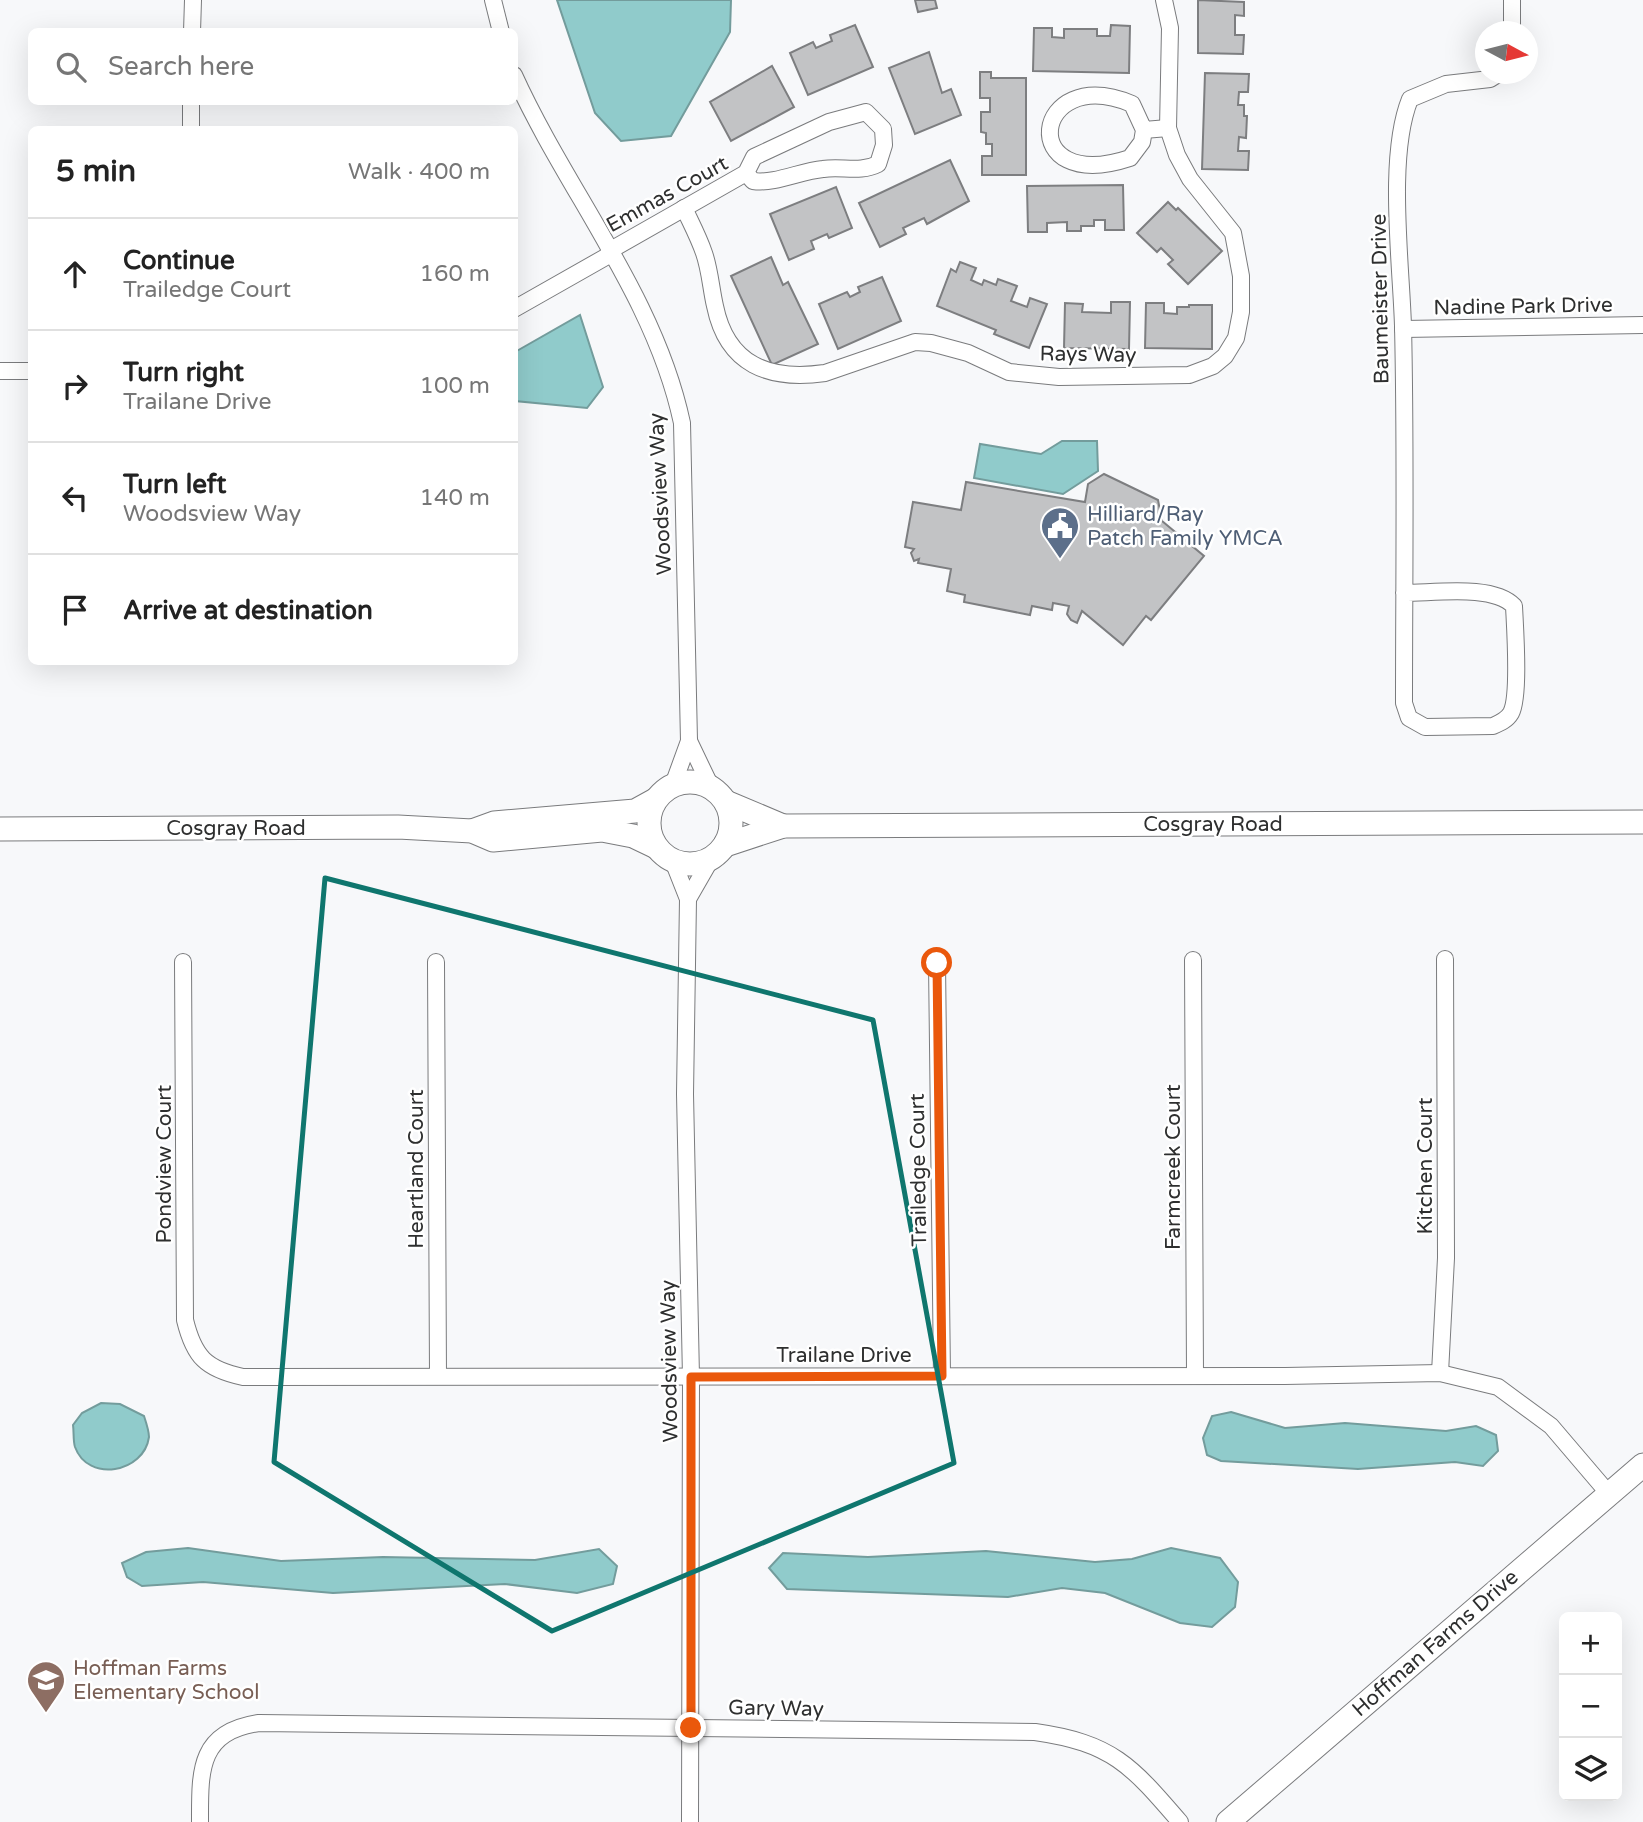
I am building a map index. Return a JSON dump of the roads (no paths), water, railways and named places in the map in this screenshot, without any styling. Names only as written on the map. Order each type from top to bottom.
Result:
[{"type":"main road","points":[[699,782],[719,794],[732,824],[718,852],[692,865],[664,854],[649,828],[655,800],[673,785],[699,782]]},
{"type":"main road","name":"Cosgray Road","points":[[719,794],[783,826]]},
{"type":"main road","name":"Cosgray Road","points":[[472,831],[494,823],[635,811],[655,800]]},
{"type":"main road","name":"Cosgray Road","points":[[718,852],[783,826],[1643,822]]},
{"type":"main road","name":"Cosgray Road","points":[[0,829],[398,827],[472,831],[493,840],[602,830],[633,836],[664,854]]},
{"type":"main road","name":"Hoffman Farms Drive","points":[[1228,1822],[1643,1465]]},
{"type":"street","points":[[192,28],[193,0]]},
{"type":"street","points":[[493,0],[500,28]]},
{"type":"street","name":"Rays Way","points":[[684,208],[705,254],[720,326],[739,357],[754,367],[799,374],[825,373],[915,342],[931,343],[968,353],[1009,372],[1059,377],[1189,375],[1213,366],[1226,356],[1236,338],[1241,312],[1241,276],[1233,233],[1190,179],[1177,155],[1168,128],[1170,28],[1164,0]]},
{"type":"street","points":[[1512,0],[1512,21]]},
{"type":"street","name":"Baumeister Drive","points":[[1404,593],[1485,593],[1504,596],[1514,607],[1515,695],[1512,713],[1503,722],[1493,726],[1425,727],[1409,718],[1404,703],[1403,329],[1398,153],[1402,119],[1410,99],[1427,89],[1475,81]]},
{"type":"street","name":"Woodsview Way","points":[[518,84],[539,129],[610,252],[663,356],[682,423],[689,741],[673,785]]},
{"type":"street","points":[[1112,97],[1132,104],[1144,130],[1142,142],[1130,158],[1084,164],[1067,161],[1057,153],[1051,144],[1049,122],[1060,105],[1084,98],[1112,97]]},
{"type":"street","points":[[191,105],[191,126]]},
{"type":"street","name":"Emmas Court","points":[[518,307],[746,173],[754,157],[854,113],[871,114],[883,130],[884,145],[878,164],[869,168],[826,168],[764,183],[753,181],[746,173]]},
{"type":"street","points":[[1144,130],[1168,128]]},
{"type":"street","name":"Nadine Park Drive","points":[[1403,329],[1643,325]]},
{"type":"street","points":[[0,371],[28,371]]},
{"type":"street","name":"Woodsview Way","points":[[689,741],[719,794]]},
{"type":"street","name":"Woodsview Way","points":[[688,900],[718,852]]},
{"type":"street","name":"Woodsview Way","points":[[664,854],[688,900],[685,1094],[691,1377],[690,1822]]},
{"type":"street","name":"Kitchen Court","points":[[1440,1373],[1446,1258],[1445,959]]},
{"type":"street","name":"Farmcreek Court","points":[[1193,960],[1195,1374]]},
{"type":"street","name":"Pondview Court","points":[[183,962],[186,1320],[191,1343],[204,1362]]},
{"type":"street","name":"Heartland Court","points":[[436,962],[438,1376]]},
{"type":"street","name":"Trailedge Court","points":[[937,963],[942,1376]]},
{"type":"street","name":"Trailane Drive","points":[[204,1362],[222,1373],[243,1377],[1195,1374],[1285,1377],[1440,1373],[1498,1387],[1551,1426],[1609,1494]]},
{"type":"street","name":"Gary Way","points":[[200,1822],[200,1778],[205,1757],[218,1738],[237,1726],[259,1723],[1035,1732],[1072,1738],[1115,1755],[1149,1786],[1180,1822]]},
{"type":"water","points":[[557,0],[731,0],[730,32],[671,136],[621,141],[595,113]]},
{"type":"water","points":[[580,315],[603,387],[587,408],[518,401],[518,350]]},
{"type":"water","points":[[1062,441],[1097,441],[1098,471],[1063,494],[974,478],[980,444],[1041,454]]},
{"type":"water","points":[[101,1403],[120,1404],[144,1416],[148,1429],[149,1437],[145,1449],[137,1459],[115,1469],[91,1466],[75,1447],[73,1425],[82,1413]]},
{"type":"water","points":[[1231,1412],[1285,1428],[1345,1423],[1446,1431],[1476,1426],[1496,1435],[1498,1451],[1483,1466],[1455,1462],[1358,1469],[1221,1461],[1207,1455],[1203,1438],[1212,1416]]},
{"type":"water","points":[[188,1548],[281,1561],[383,1557],[535,1560],[599,1549],[617,1566],[613,1584],[577,1593],[505,1584],[333,1593],[203,1582],[142,1586],[127,1577],[122,1563],[146,1552]]},
{"type":"water","points":[[1171,1548],[1220,1558],[1238,1582],[1235,1607],[1212,1627],[1180,1623],[1105,1593],[1062,1588],[1008,1597],[787,1589],[769,1568],[783,1553],[868,1557],[986,1551],[1095,1562],[1132,1559]]},
{"type":"place","name":"Hilliard/Ray Patch Family YMCA","points":[[1060,560]]},
{"type":"place","name":"Hoffman Farms Elementary School","points":[[46,1714]]}]
